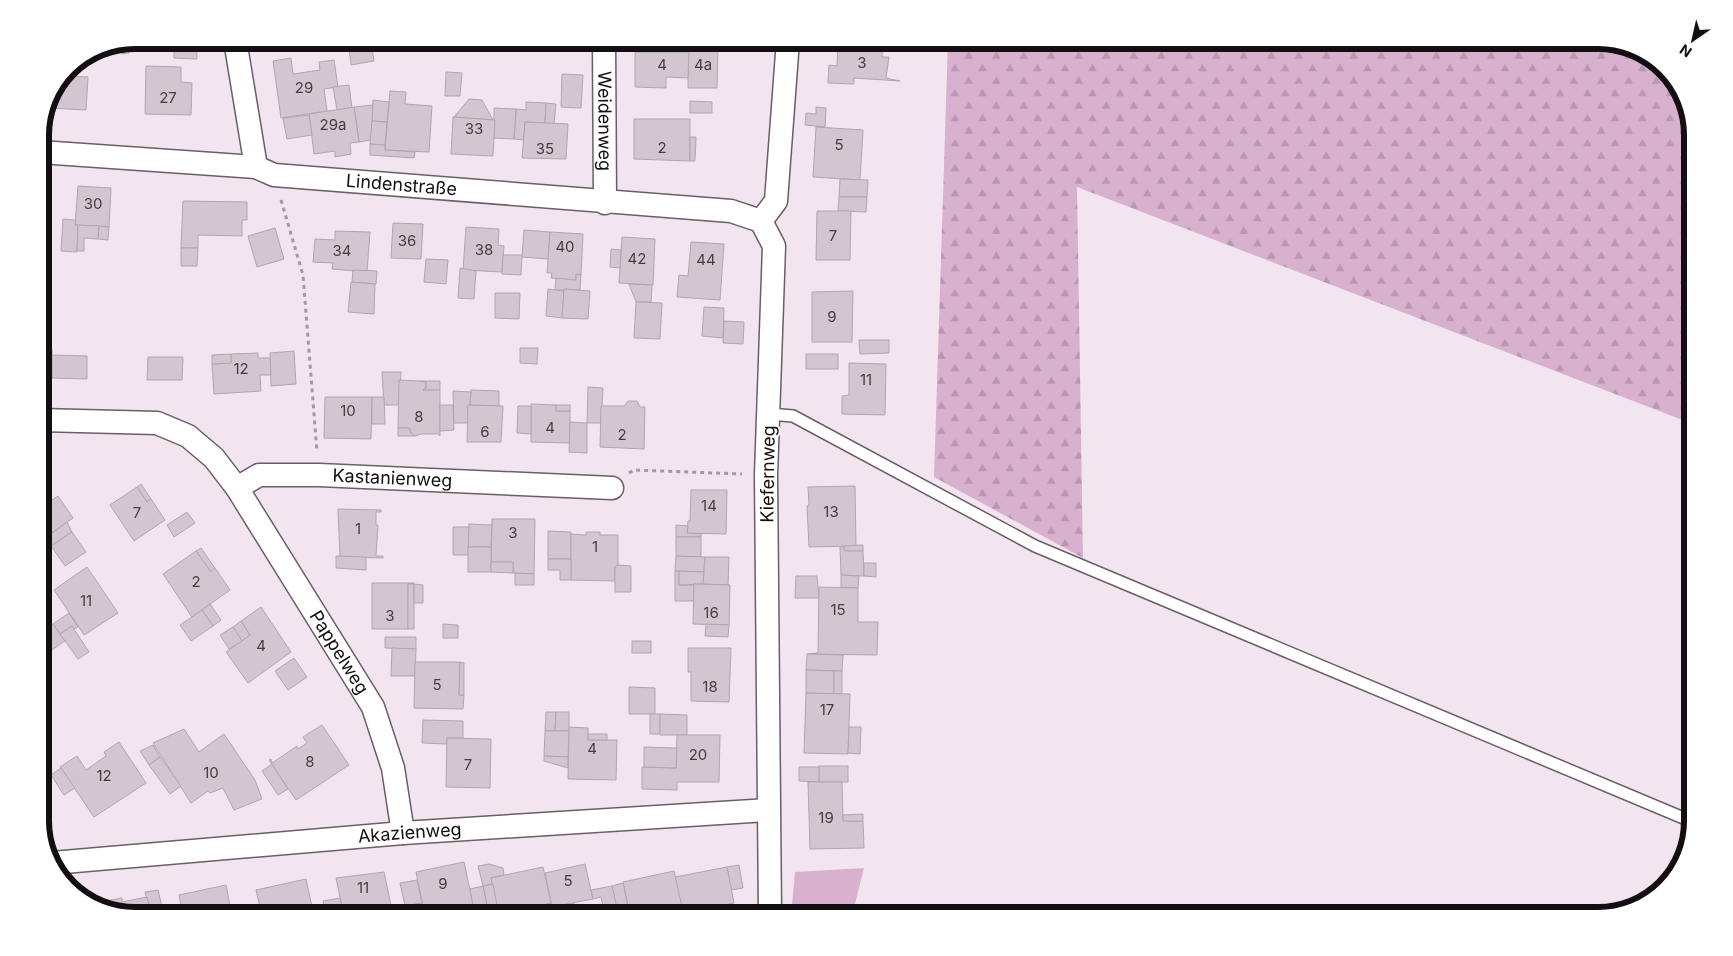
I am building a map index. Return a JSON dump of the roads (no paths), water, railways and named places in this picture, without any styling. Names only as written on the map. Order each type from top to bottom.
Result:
[{"type":"street","points":[[237,49],[265,171]]},
{"type":"street","name":"Weidenweg","points":[[604,49],[604,203]]},
{"type":"street","points":[[761,221],[776,201],[787,49]]},
{"type":"street","name":"Lindenstraße","points":[[49,153],[604,203],[731,211],[761,221]]},
{"type":"street","name":"Kiefernweg","points":[[761,221],[774,246],[766,475],[770,907]]},
{"type":"street","points":[[49,420],[157,423],[188,436],[214,458],[237,488]]},
{"type":"street","name":"Kastanienweg","points":[[237,488],[259,475],[319,475],[612,488]]},
{"type":"street","name":"Pappelweg","points":[[237,488],[373,707],[393,768],[403,833]]},
{"type":"street","name":"Akazienweg","points":[[60,862],[403,833],[768,810]]},
{"type":"lane","points":[[769,414],[793,416],[1035,546],[1684,818]]}]
